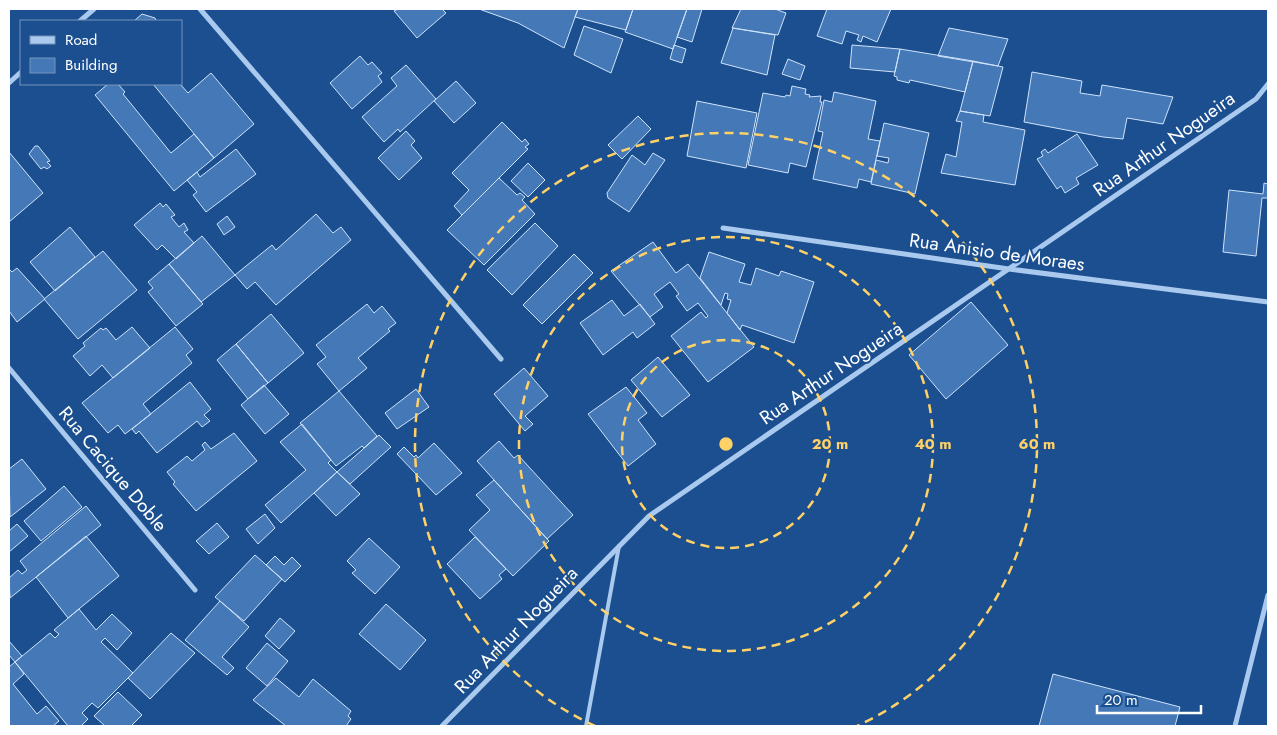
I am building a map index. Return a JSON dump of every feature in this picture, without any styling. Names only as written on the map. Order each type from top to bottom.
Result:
[{"type":"street","points":[[81,20],[94,9]]},
{"type":"street","points":[[200,9],[500,358]]},
{"type":"street","points":[[9,83],[20,73]]},
{"type":"street","name":"Rua Arthur Nogueira","points":[[442,726],[648,516],[1256,98],[1268,84]]},
{"type":"street","name":"Rua Anisio de Moraes","points":[[723,228],[1009,269],[1268,302]]},
{"type":"street","name":"Rua Cacique Doble","points":[[9,368],[195,590]]},
{"type":"street","points":[[1236,726],[1268,595]]},
{"type":"lane","points":[[586,726],[619,546]]},
{"type":"building","points":[[398,9],[442,9],[446,13],[417,38],[394,11]]},
{"type":"building","points":[[479,9],[578,9],[564,48],[518,23]]},
{"type":"building","points":[[578,9],[633,9],[626,30],[575,17]]},
{"type":"building","points":[[633,9],[687,9],[673,49],[625,32]]},
{"type":"building","points":[[687,9],[702,9],[692,42],[677,37]]},
{"type":"building","points":[[741,9],[775,9],[786,13],[778,35],[732,28]]},
{"type":"building","points":[[827,9],[891,9],[877,42],[863,36],[861,42],[857,40],[859,35],[846,31],[842,44],[817,36]]},
{"type":"building","points":[[142,14],[155,18],[156,20],[135,20]]},
{"type":"building","points":[[584,26],[623,39],[611,73],[574,55]]},
{"type":"building","points":[[733,28],[775,35],[767,75],[721,63]]},
{"type":"building","points":[[949,28],[1008,39],[998,66],[938,56]]},
{"type":"building","points":[[674,45],[686,49],[682,63],[670,59]]},
{"type":"building","points":[[852,45],[900,49],[895,72],[850,68]]},
{"type":"building","points":[[900,49],[973,61],[965,92],[910,80],[909,83],[897,80],[897,77],[894,76]]},
{"type":"building","points":[[360,56],[368,65],[372,62],[382,73],[378,76],[382,82],[352,109],[330,83]]},
{"type":"building","points":[[788,59],[805,66],[800,80],[782,74]]},
{"type":"building","points":[[973,61],[1003,67],[990,116],[960,111]]},
{"type":"building","points":[[406,65],[436,99],[400,132],[398,129],[384,142],[362,117],[397,86],[391,78]]},
{"type":"building","points":[[1032,72],[1082,81],[1080,93],[1100,96],[1102,85],[1173,97],[1163,124],[1127,118],[1123,139],[1103,137],[1024,122]]},
{"type":"building","points":[[211,73],[254,124],[214,158],[154,85],[181,85],[188,93]]},
{"type":"building","points":[[456,81],[476,103],[454,123],[434,101]]},
{"type":"building","points":[[107,85],[119,85],[125,92],[123,94],[171,153],[194,134],[214,158],[174,191],[95,95]]},
{"type":"building","points":[[792,86],[806,89],[805,94],[810,95],[809,97],[821,96],[820,102],[822,102],[806,167],[790,163],[788,173],[748,165],[763,93],[785,97],[786,95],[790,96]]},
{"type":"building","points":[[834,92],[876,101],[868,139],[880,141],[871,182],[859,179],[857,188],[813,179],[823,132],[818,131],[824,100],[832,102]]},
{"type":"building","points":[[697,101],[757,113],[746,168],[687,156]]},
{"type":"building","points":[[960,111],[984,115],[983,122],[1025,130],[1015,185],[941,173],[946,154],[956,157],[962,122],[956,121]]},
{"type":"building","points":[[638,116],[651,129],[622,159],[608,145]]},
{"type":"building","points":[[502,122],[522,142],[525,139],[529,144],[525,147],[528,149],[462,215],[454,206],[469,190],[452,173]]},
{"type":"building","points":[[884,123],[929,133],[915,194],[871,184],[876,160],[888,163],[889,158],[877,156]]},
{"type":"building","points":[[406,131],[415,141],[411,145],[422,158],[399,180],[378,158]]},
{"type":"building","points":[[1077,134],[1098,165],[1076,178],[1079,184],[1065,193],[1061,186],[1057,189],[1037,159],[1043,156],[1041,152],[1045,149],[1048,153]]},
{"type":"building","points":[[35,146],[38,146],[50,161],[47,162],[51,166],[47,169],[44,167],[41,169],[29,154]]},
{"type":"building","points":[[236,149],[256,174],[206,212],[193,195],[197,192],[187,180],[197,172],[200,177]]},
{"type":"building","points":[[9,152],[43,193],[9,222]]},
{"type":"building","points":[[653,153],[665,160],[629,212],[608,198],[607,193],[632,155],[645,165]]},
{"type":"building","points":[[528,163],[545,180],[528,197],[511,181]]},
{"type":"building","points":[[499,178],[517,195],[520,193],[525,197],[522,200],[535,214],[484,265],[447,230]]},
{"type":"building","points":[[1264,183],[1268,184],[1268,198],[1262,198],[1256,256],[1223,252],[1229,190],[1263,194]]},
{"type":"building","points":[[160,203],[163,207],[166,204],[175,215],[171,217],[179,227],[184,223],[188,230],[184,232],[194,243],[176,259],[162,245],[157,250],[134,225]]},
{"type":"building","points":[[316,214],[333,233],[341,227],[351,240],[276,305],[255,282],[247,289],[235,275],[272,245],[276,250]]},
{"type":"building","points":[[227,216],[235,227],[224,235],[217,224]]},
{"type":"building","points":[[535,223],[558,246],[512,295],[487,270]]},
{"type":"building","points":[[70,227],[95,257],[55,291],[30,262]]},
{"type":"building","points":[[202,236],[235,275],[201,302],[169,264]]},
{"type":"building","points":[[653,242],[676,273],[688,264],[754,347],[708,382],[671,336],[701,312],[706,318],[708,316],[698,303],[687,311],[676,296],[679,294],[670,282],[654,294],[663,307],[650,317],[611,271]]},
{"type":"building","points":[[103,251],[137,290],[78,339],[44,299]]},
{"type":"building","points":[[709,252],[745,264],[739,282],[751,285],[756,268],[779,276],[781,271],[814,282],[794,343],[742,325],[740,330],[727,313],[731,300],[727,299],[728,294],[725,293],[721,305],[700,278]]},
{"type":"building","points":[[574,254],[593,273],[542,324],[523,305]]},
{"type":"building","points":[[169,264],[203,304],[176,326],[148,292],[153,288],[148,282]]},
{"type":"building","points":[[17,268],[45,299],[17,322],[9,311],[9,269],[12,272]]},
{"type":"building","points":[[612,300],[624,316],[640,304],[655,324],[637,338],[633,332],[603,355],[580,323]]},
{"type":"building","points":[[971,302],[1008,345],[946,399],[909,355]]},
{"type":"building","points":[[367,304],[374,313],[382,306],[396,323],[388,329],[390,331],[358,358],[367,368],[339,391],[317,364],[326,357],[316,345]]},
{"type":"building","points":[[271,314],[304,353],[268,383],[236,344]]},
{"type":"building","points":[[132,327],[150,348],[113,378],[102,365],[90,376],[73,356],[85,346],[83,343],[101,328],[103,330],[106,328],[116,340]]},
{"type":"building","points":[[175,327],[193,349],[186,355],[192,363],[143,404],[151,414],[125,434],[118,425],[108,433],[82,403]]},
{"type":"building","points":[[236,344],[268,383],[248,399],[217,360]]},
{"type":"building","points":[[658,357],[690,395],[662,417],[631,380]]},
{"type":"building","points":[[524,368],[548,396],[525,416],[533,424],[525,431],[494,394]]},
{"type":"building","points":[[190,382],[211,409],[204,415],[210,421],[202,427],[197,421],[157,453],[139,431],[136,434],[132,429]]},
{"type":"building","points":[[264,385],[289,414],[265,434],[241,405]]},
{"type":"building","points":[[626,387],[647,413],[638,420],[656,444],[628,466],[588,414]]},
{"type":"building","points":[[416,389],[429,407],[397,429],[385,413]]},
{"type":"building","points":[[339,391],[377,436],[364,448],[362,446],[336,466],[300,423]]},
{"type":"building","points":[[302,424],[331,460],[328,463],[337,472],[281,523],[265,505],[306,470],[280,442]]},
{"type":"building","points":[[234,433],[257,461],[196,511],[173,484],[175,482],[167,472],[187,456],[192,461],[205,450],[202,445],[205,442],[211,449]]},
{"type":"building","points":[[379,435],[391,447],[350,484],[337,472]]},
{"type":"building","points":[[499,441],[514,458],[518,455],[573,515],[547,539],[477,461]]},
{"type":"building","points":[[434,443],[462,473],[436,495],[397,454],[404,447],[414,457],[416,455],[418,458]]},
{"type":"building","points":[[22,459],[46,489],[10,517],[9,469]]},
{"type":"building","points":[[337,472],[360,494],[336,516],[314,493]]},
{"type":"building","points":[[494,480],[549,541],[513,576],[469,530],[490,510],[476,495]]},
{"type":"building","points":[[64,486],[82,507],[41,541],[24,521]]},
{"type":"building","points":[[86,506],[101,525],[10,598],[9,578],[18,570],[22,574],[27,570],[20,561]]},
{"type":"building","points":[[265,514],[275,528],[258,544],[246,529]]},
{"type":"building","points":[[217,523],[229,537],[209,554],[196,541]]},
{"type":"building","points":[[17,524],[28,536],[9,552],[9,531]]},
{"type":"building","points":[[86,536],[119,576],[68,618],[36,577]]},
{"type":"building","points":[[475,537],[506,569],[499,575],[502,579],[480,599],[447,564]]},
{"type":"building","points":[[369,538],[400,567],[375,594],[352,573],[356,570],[347,561]]},
{"type":"building","points":[[255,555],[282,579],[244,621],[215,597]]},
{"type":"building","points":[[275,556],[284,565],[292,557],[301,566],[285,582],[266,565]]},
{"type":"building","points":[[220,601],[249,627],[222,657],[234,668],[227,675],[185,640]]},
{"type":"building","points":[[386,604],[426,640],[400,670],[359,634]]},
{"type":"building","points":[[79,609],[96,630],[112,614],[132,633],[117,650],[105,638],[101,642],[133,673],[98,708],[92,703],[82,713],[88,719],[81,726],[68,726],[15,662],[50,633],[55,638],[59,634],[54,630]]},
{"type":"building","points":[[280,618],[295,631],[279,649],[265,636]]},
{"type":"building","points":[[171,633],[195,653],[150,699],[128,678]]},
{"type":"building","points":[[9,641],[22,656],[15,662],[9,655]]},
{"type":"building","points":[[267,643],[288,661],[267,686],[246,668]]},
{"type":"building","points":[[15,662],[24,674],[13,684],[37,714],[46,706],[59,721],[53,726],[9,726],[9,667]]},
{"type":"building","points":[[1053,674],[1180,707],[1175,726],[1039,726]]},
{"type":"building","points":[[276,678],[299,697],[313,679],[351,711],[348,716],[351,719],[346,726],[286,726],[253,700]]},
{"type":"building","points":[[118,692],[142,715],[131,726],[105,726],[94,716]]}]
